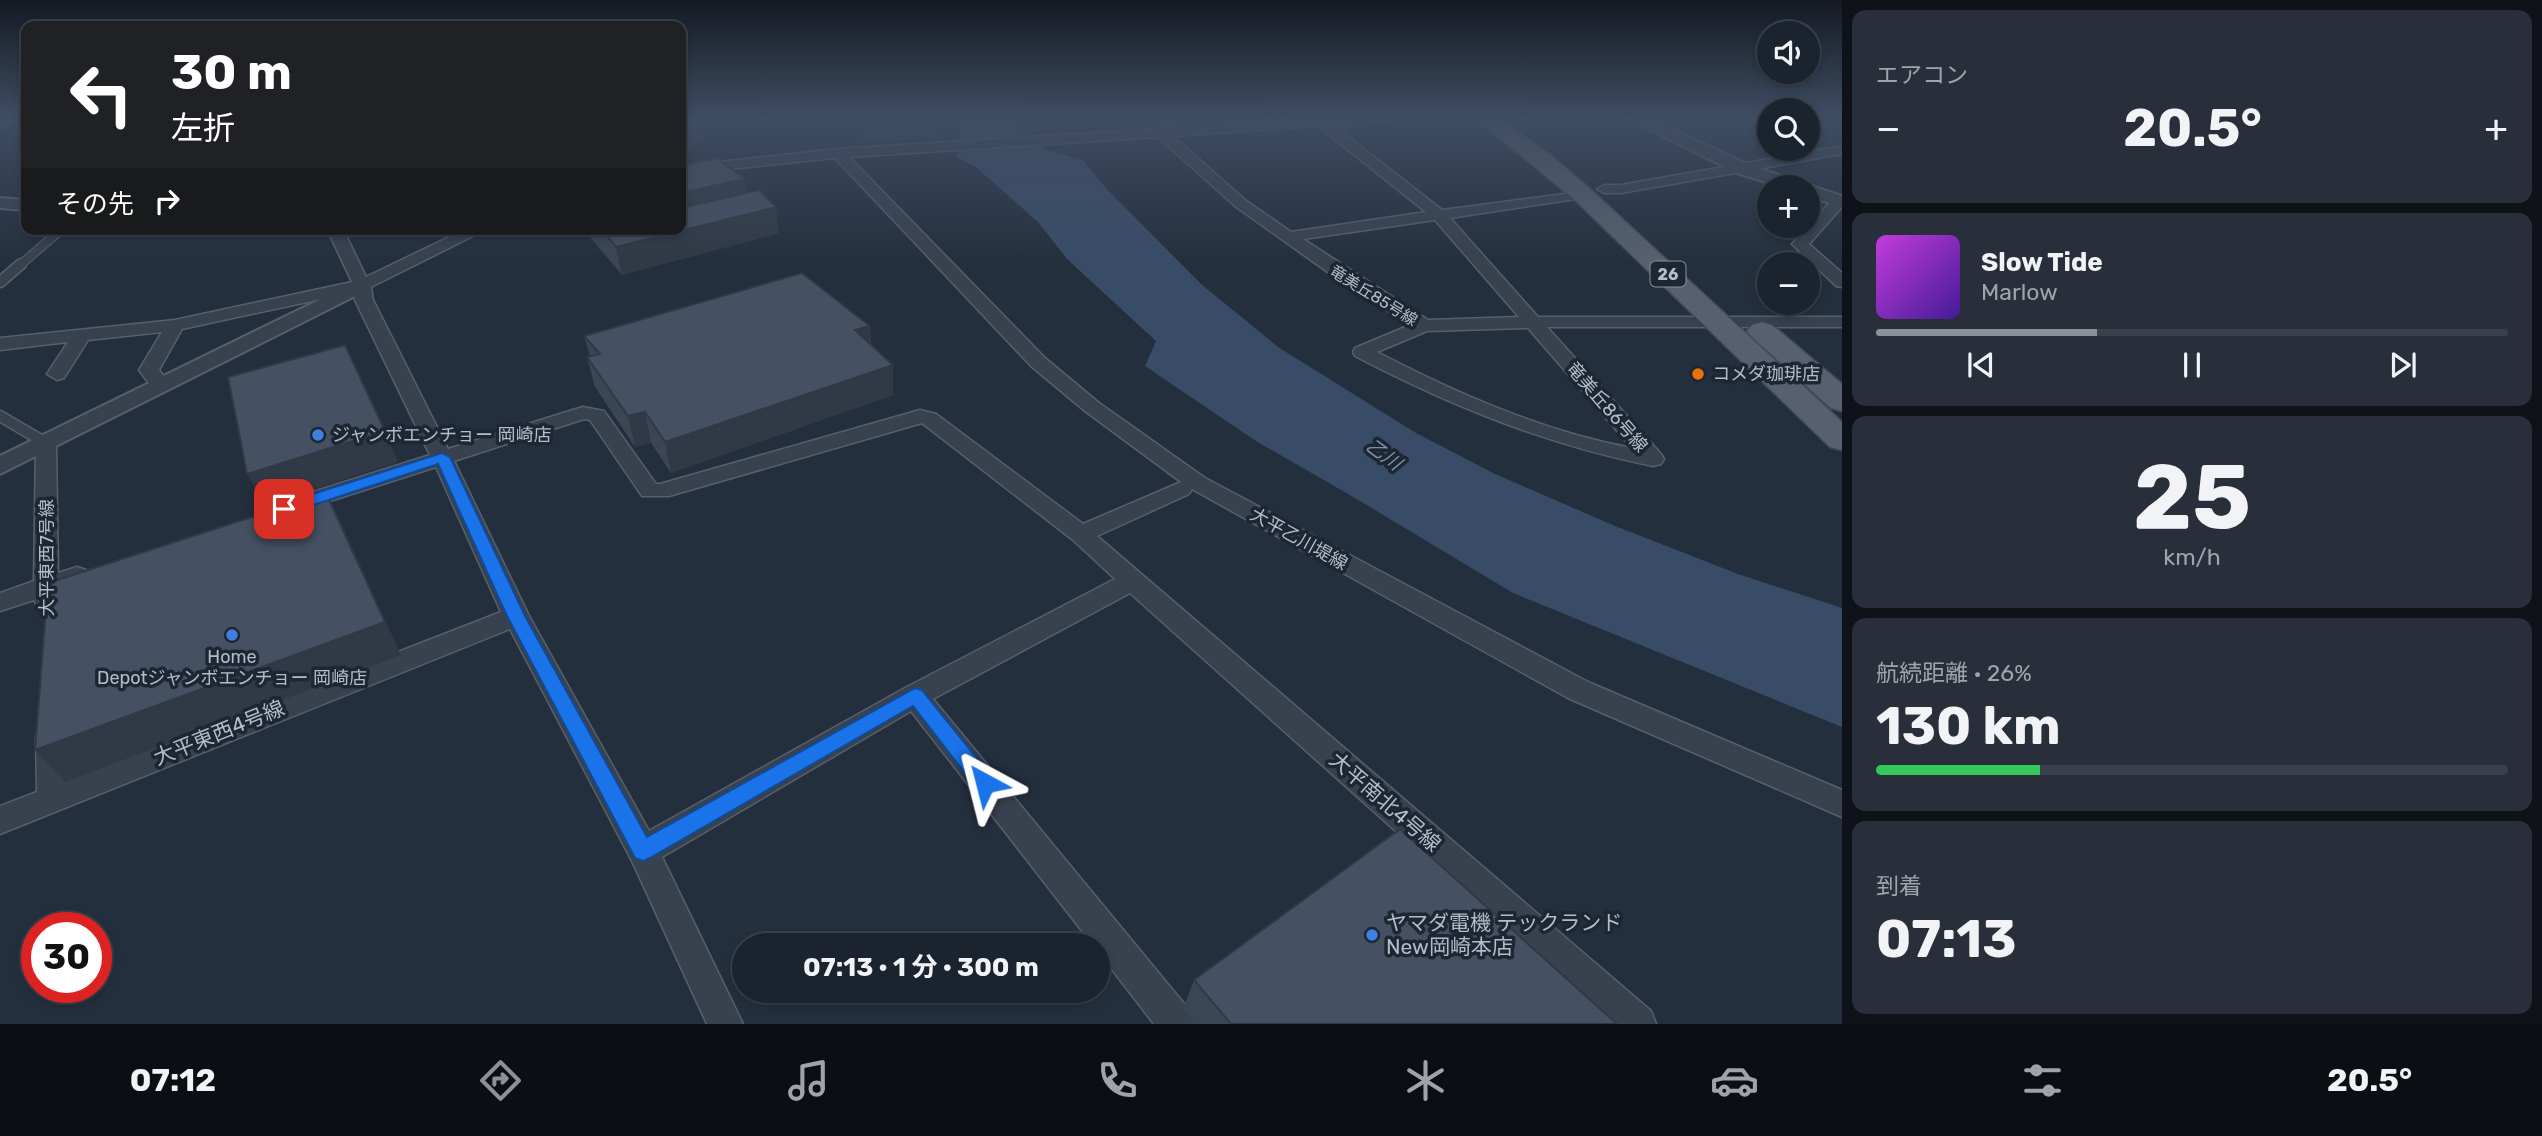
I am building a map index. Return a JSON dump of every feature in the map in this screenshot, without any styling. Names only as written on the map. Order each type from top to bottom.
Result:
[{"type":"main road","name":"26","points":[[1552,166],[1593,191],[1718,322],[1842,440]]},
{"type":"main road","name":"26","points":[[1565,166],[1751,321],[1842,401]]},
{"type":"street","points":[[686,169],[710,166]]},
{"type":"street","name":"大平乙川堤線","points":[[850,166],[1038,362],[1092,407],[1197,483],[1578,690],[1842,804]]},
{"type":"street","name":"竜美丘85号線","points":[[1199,166],[1240,203],[1287,237],[1424,326],[1533,322],[1842,322]]},
{"type":"street","name":"竜美丘86号線","points":[[1377,166],[1439,215],[1653,460],[1614,453],[1519,425],[1458,401],[1362,352],[1424,326]]},
{"type":"street","points":[[1737,166],[1762,175]]},
{"type":"street","points":[[1287,237],[1621,189],[1760,166]]},
{"type":"street","points":[[1820,194],[1841,202],[1800,244],[1840,279]]},
{"type":"street","points":[[0,203],[21,205]]},
{"type":"street","points":[[338,235],[362,285],[364,300],[442,457],[516,616],[643,851],[725,1024]]},
{"type":"street","points":[[0,466],[466,235]]},
{"type":"street","points":[[0,344],[175,325],[362,285]]},
{"type":"street","points":[[161,386],[149,370],[175,325]]},
{"type":"street","points":[[57,374],[82,335]]},
{"type":"street","name":"大平南北4号線","points":[[442,457],[592,413],[597,415],[650,491],[661,491],[920,416],[929,418],[1082,534],[1638,1024]]},
{"type":"street","name":"大平東西7号線","points":[[46,443],[47,626]]},
{"type":"street","points":[[284,509],[442,457]]},
{"type":"street","points":[[1082,534],[1181,489]]},
{"type":"street","points":[[0,602],[99,569]]},
{"type":"street","points":[[643,851],[915,696],[1132,580]]},
{"type":"street","name":"大平東西4号線","points":[[0,820],[516,616]]},
{"type":"street","points":[[915,696],[1177,1024]]},
{"type":"street","points":[[49,706],[52,799]]},
{"type":"lane","points":[[0,282],[55,235]]},
{"type":"lane","points":[[0,416],[46,443]]},
{"type":"water","name":"乙川","points":[[973,166],[1088,166],[1105,187],[1201,284],[1278,347],[1416,433],[1495,474],[1615,526],[1738,574],[1842,608],[1842,727],[1513,593],[1256,441],[1145,366],[1156,341],[1067,259],[1038,222]]},
{"type":"building","points":[[686,166],[727,166],[744,179],[686,192]]},
{"type":"building","points":[[759,190],[776,207],[686,230],[686,207]]},
{"type":"building","points":[[606,235],[664,235],[616,247]]},
{"type":"building","points":[[802,273],[870,326],[855,330],[893,365],[665,442],[645,412],[628,416],[587,357],[600,354],[584,336]]},
{"type":"building","name":"ジャンボエンチョー 岡崎店","points":[[345,345],[385,431],[247,474],[228,377]]},
{"type":"building","name":"Home Depotジャンボエンチョー 岡崎店","points":[[326,493],[385,622],[35,750],[48,583]]},
{"type":"building","name":"ヤマダ電機 テックランド New岡崎本店","points":[[1400,829],[1617,1024],[1231,1024],[1194,980]]},
{"type":"place","name":"コメダ珈琲店","points":[[1698,374]]},
{"type":"place","name":"ジャンボエンチョー 岡崎店","points":[[318,435]]},
{"type":"place","name":"Home Depotジャンボエンチョー 岡崎店","points":[[232,635]]},
{"type":"place","name":"ヤマダ電機 テックランド New岡崎本店","points":[[1372,935]]},
{"type":"route","points":[[284,509],[442,457],[516,616],[643,851],[915,696],[985,783]]}]
